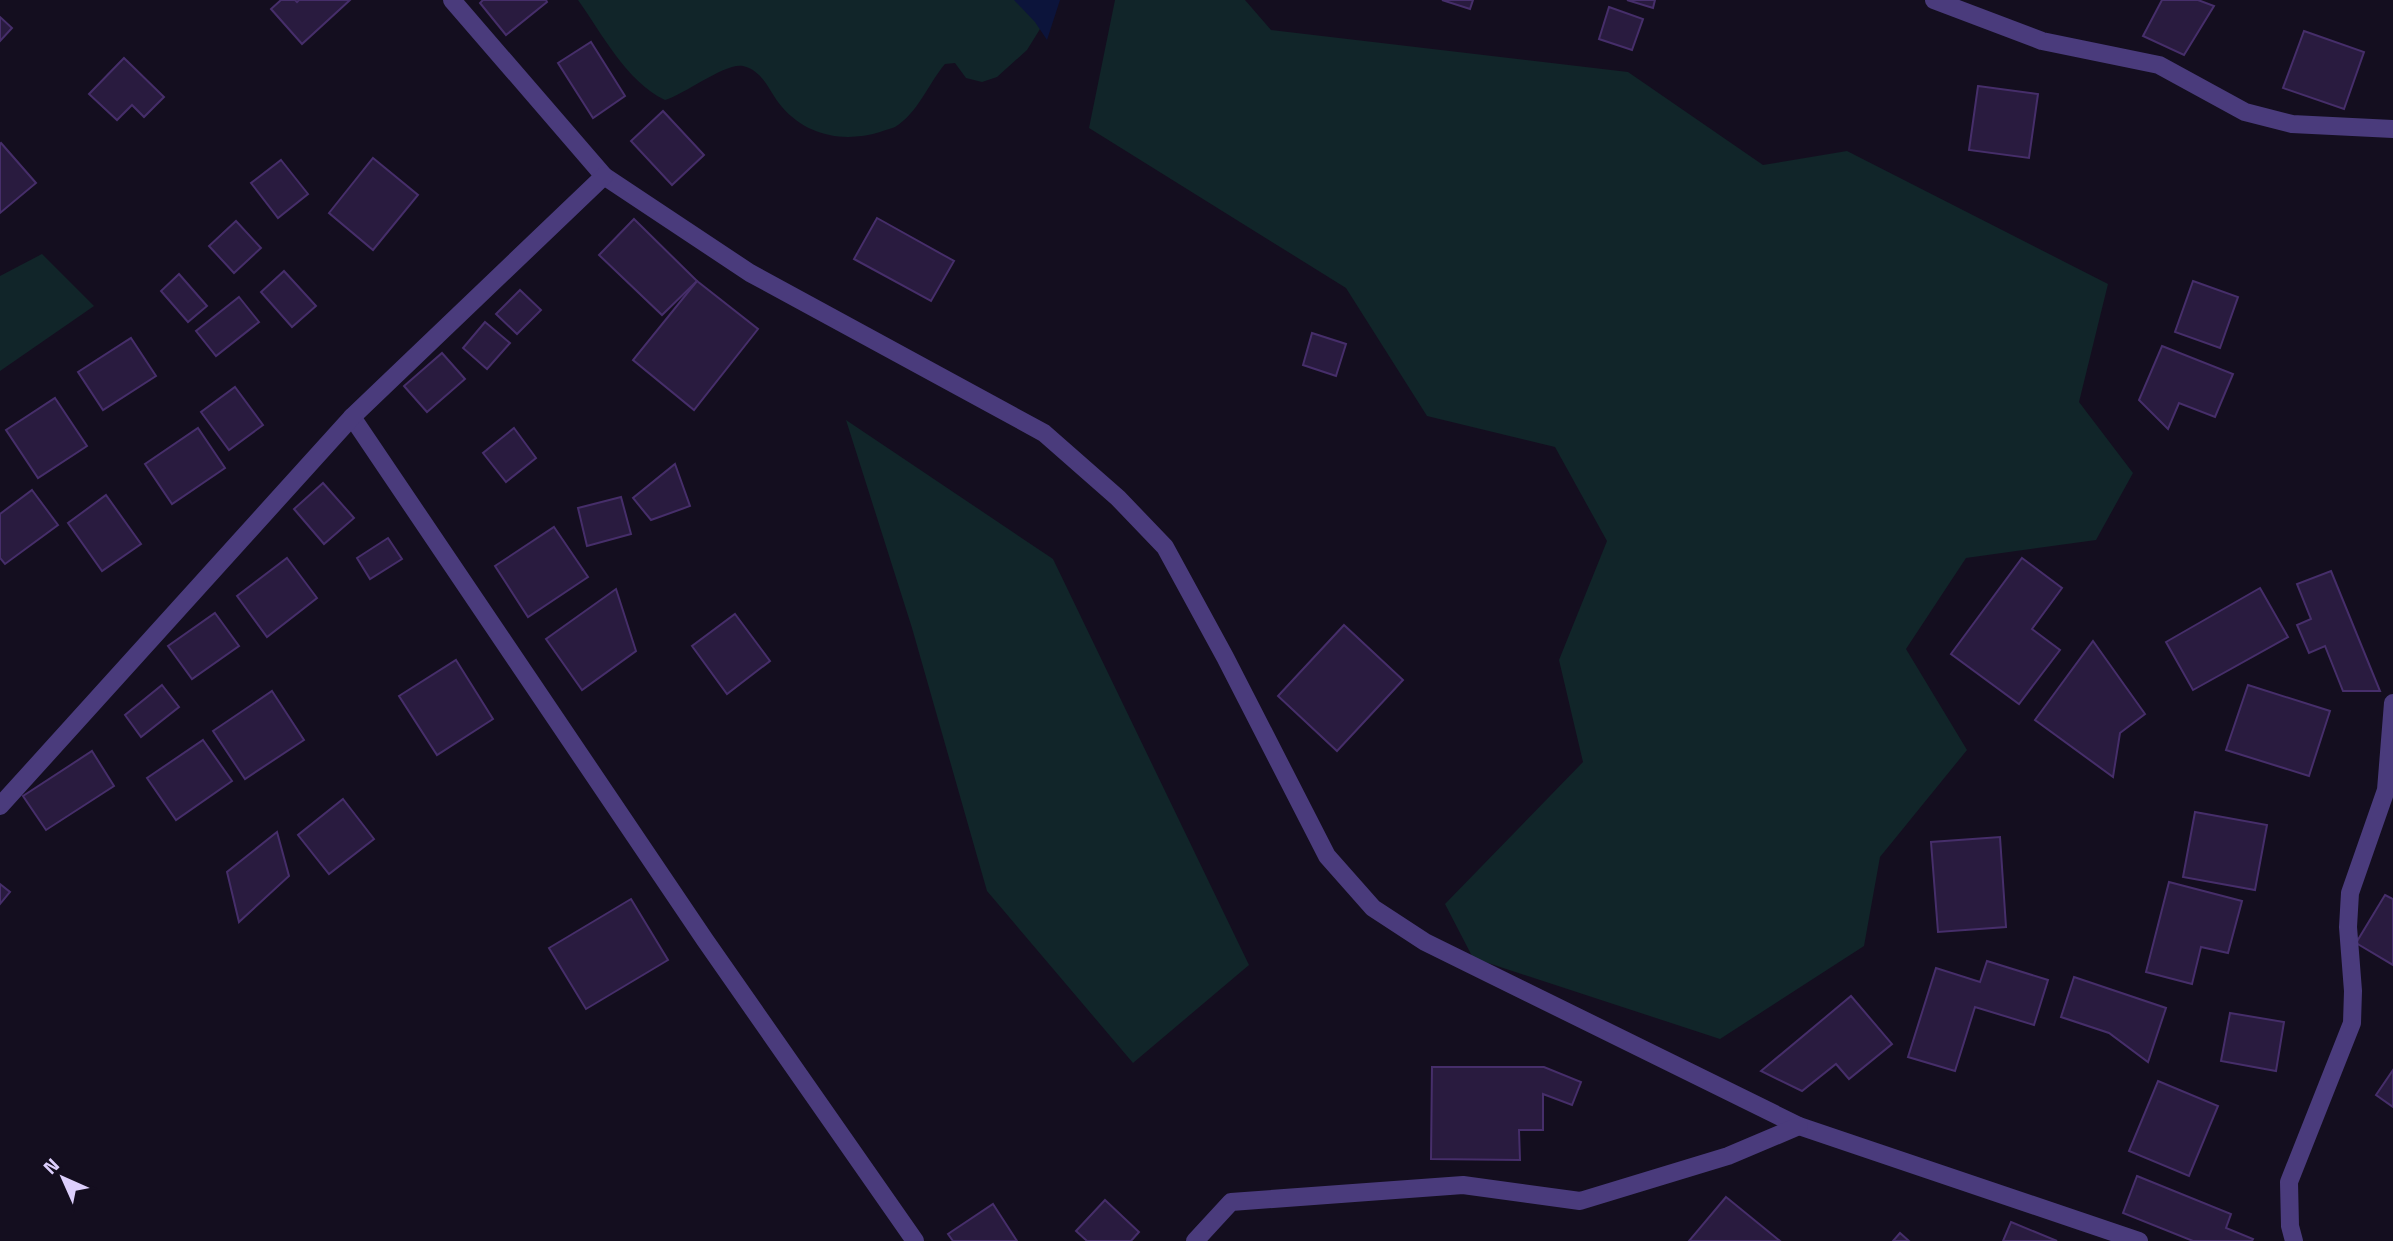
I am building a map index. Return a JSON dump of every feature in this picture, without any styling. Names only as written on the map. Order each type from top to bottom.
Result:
[{"type":"street","points":[[452,0],[604,177],[750,273],[1044,433],[1118,498],[1165,548],[1327,856],[1373,908],[1425,942],[1799,1126],[2139,1241]]},
{"type":"street","points":[[1934,0],[1938,4],[2042,41],[2158,65],[2245,112],[2292,124],[2393,129]]},
{"type":"street","points":[[0,806],[352,417],[604,177]]},
{"type":"street","points":[[352,417],[705,940],[915,1241]]},
{"type":"street","points":[[2294,1241],[2290,1226],[2290,1182],[2352,1023],[2353,991],[2348,927],[2350,893],[2386,790],[2392,742],[2393,703]]},
{"type":"street","points":[[1195,1241],[1231,1202],[1463,1185],[1580,1201],[1728,1156],[1799,1126]]},
{"type":"green space","points":[[578,0],[1029,0],[1045,21],[1027,50],[997,77],[982,82],[966,78],[955,63],[945,64],[910,114],[895,127],[866,135],[840,137],[815,131],[792,117],[761,77],[743,66],[716,73],[665,100],[651,92],[627,69]]},
{"type":"green space","points":[[1115,0],[1245,0],[1271,30],[1628,72],[1763,165],[1847,151],[2108,284],[2079,402],[2133,473],[2096,540],[1966,558],[1906,649],[1967,750],[1880,857],[1864,946],[1720,1039],[1473,958],[1445,904],[1583,762],[1559,660],[1607,541],[1555,447],[1427,416],[1346,288],[1089,128]]},
{"type":"green space","points":[[42,254],[94,306],[0,371],[0,276]]},
{"type":"green space","points":[[846,420],[1053,559],[1249,965],[1133,1063],[987,891],[912,628]]},
{"type":"shaded area","points":[[1014,0],[1060,0],[1047,40],[1035,22]]},
{"type":"building","points":[[281,0],[350,0],[302,44],[271,9]]},
{"type":"building","points":[[483,0],[547,2],[506,35],[480,3]]},
{"type":"building","points":[[1442,0],[1473,0],[1470,9]]},
{"type":"building","points":[[1627,0],[1655,0],[1653,8]]},
{"type":"building","points":[[2162,0],[2198,0],[2214,6],[2184,55],[2143,36]]},
{"type":"building","points":[[1609,7],[1643,19],[1632,50],[1599,39]]},
{"type":"building","points":[[0,17],[12,28],[0,41]]},
{"type":"building","points":[[2304,31],[2364,52],[2344,109],[2283,88]]},
{"type":"building","points":[[591,42],[625,96],[593,118],[558,63]]},
{"type":"building","points":[[124,58],[164,97],[144,117],[132,105],[117,120],[89,94]]},
{"type":"building","points":[[1978,86],[2038,94],[2029,158],[1969,150]]},
{"type":"building","points":[[663,111],[704,155],[672,185],[631,141]]},
{"type":"building","points":[[0,144],[36,183],[0,213]]},
{"type":"building","points":[[373,158],[418,195],[373,250],[329,213]]},
{"type":"building","points":[[281,160],[308,194],[278,218],[251,183]]},
{"type":"building","points":[[877,218],[954,261],[931,301],[854,259]]},
{"type":"building","points":[[634,219],[697,281],[662,315],[599,255]]},
{"type":"building","points":[[236,221],[261,248],[234,273],[209,246]]},
{"type":"building","points":[[284,271],[316,306],[292,327],[261,292]]},
{"type":"building","points":[[179,274],[207,306],[188,322],[161,291]]},
{"type":"building","points":[[697,281],[758,329],[694,410],[633,360]]},
{"type":"building","points":[[2193,281],[2238,297],[2220,348],[2175,332]]},
{"type":"building","points":[[520,290],[541,310],[517,334],[496,314]]},
{"type":"building","points":[[239,297],[259,322],[216,356],[196,331]]},
{"type":"building","points":[[485,322],[510,343],[487,369],[463,348]]},
{"type":"building","points":[[1312,333],[1346,344],[1336,376],[1303,365]]},
{"type":"building","points":[[131,338],[156,376],[103,410],[78,372]]},
{"type":"building","points":[[2162,346],[2233,374],[2215,417],[2179,403],[2168,429],[2139,400]]},
{"type":"building","points":[[442,353],[465,379],[427,412],[404,386]]},
{"type":"building","points":[[235,387],[263,425],[229,450],[201,412]]},
{"type":"building","points":[[55,398],[87,446],[38,478],[6,430]]},
{"type":"building","points":[[198,428],[225,468],[172,504],[145,464]]},
{"type":"building","points":[[514,428],[536,458],[506,482],[483,453]]},
{"type":"building","points":[[675,464],[690,506],[651,520],[633,498]]},
{"type":"building","points":[[323,483],[354,518],[324,544],[294,509]]},
{"type":"building","points":[[32,490],[58,525],[5,564],[0,558],[0,514]]},
{"type":"building","points":[[106,495],[141,544],[102,571],[68,523]]},
{"type":"building","points":[[621,497],[631,534],[587,546],[578,508]]},
{"type":"building","points":[[554,527],[588,577],[528,617],[495,566]]},
{"type":"building","points":[[388,538],[402,559],[370,579],[357,558]]},
{"type":"building","points":[[287,558],[317,598],[267,637],[237,596]]},
{"type":"building","points":[[2022,558],[2062,588],[2032,629],[2060,650],[2019,704],[1951,654]]},
{"type":"building","points":[[2331,571],[2380,691],[2343,691],[2325,646],[2309,653],[2297,625],[2311,619],[2297,584]]},
{"type":"building","points":[[2260,588],[2288,637],[2193,690],[2166,642]]},
{"type":"building","points":[[616,589],[636,651],[582,690],[546,639]]},
{"type":"building","points":[[215,613],[239,646],[192,679],[168,646]]},
{"type":"building","points":[[735,614],[770,661],[727,694],[692,646]]},
{"type":"building","points":[[1344,625],[1403,680],[1337,751],[1278,696]]},
{"type":"building","points":[[2093,641],[2145,714],[2120,733],[2113,777],[2035,720]]},
{"type":"building","points":[[456,660],[493,719],[437,755],[399,696]]},
{"type":"building","points":[[162,685],[179,707],[141,737],[125,715]]},
{"type":"building","points":[[2248,685],[2330,711],[2309,776],[2226,750]]},
{"type":"building","points":[[272,691],[304,740],[245,779],[213,731]]},
{"type":"building","points":[[203,740],[232,781],[176,820],[147,778]]},
{"type":"building","points":[[92,751],[114,786],[46,830],[23,796]]},
{"type":"building","points":[[343,799],[374,839],[329,874],[298,835]]},
{"type":"building","points":[[2195,812],[2267,825],[2255,890],[2183,877]]},
{"type":"building","points":[[277,832],[289,876],[239,922],[227,872]]},
{"type":"building","points":[[2000,837],[2006,927],[1938,932],[1931,842]]},
{"type":"building","points":[[2169,882],[2242,901],[2228,953],[2201,947],[2192,984],[2146,972]]},
{"type":"building","points":[[0,884],[10,892],[0,904]]},
{"type":"building","points":[[2385,895],[2393,899],[2393,965],[2356,943]]},
{"type":"building","points":[[631,899],[668,960],[586,1009],[549,948]]},
{"type":"building","points":[[1987,961],[2048,980],[2034,1025],[1975,1007],[1955,1071],[1908,1057],[1936,968],[1980,982]]},
{"type":"building","points":[[2074,977],[2166,1008],[2148,1062],[2109,1033],[2061,1017]]},
{"type":"building","points":[[1851,996],[1892,1044],[1849,1079],[1836,1064],[1802,1091],[1761,1071]]},
{"type":"building","points":[[2230,1013],[2284,1022],[2276,1071],[2221,1061]]},
{"type":"building","points":[[1432,1067],[1544,1067],[1581,1082],[1572,1105],[1543,1094],[1543,1130],[1519,1130],[1520,1160],[1431,1159]]},
{"type":"building","points":[[2393,1070],[2393,1107],[2376,1095]]},
{"type":"building","points":[[2158,1081],[2218,1106],[2189,1176],[2129,1151]]},
{"type":"building","points":[[2137,1176],[2231,1214],[2226,1228],[2253,1239],[2252,1241],[2193,1241],[2123,1213]]},
{"type":"building","points":[[1726,1197],[1780,1241],[1689,1241]]},
{"type":"building","points":[[1105,1200],[1139,1232],[1131,1241],[1087,1241],[1076,1231]]},
{"type":"building","points":[[993,1204],[1017,1241],[953,1241],[948,1234]]},
{"type":"building","points":[[2011,1222],[2057,1241],[2003,1241]]},
{"type":"building","points":[[1900,1233],[1909,1241],[1893,1241]]}]
